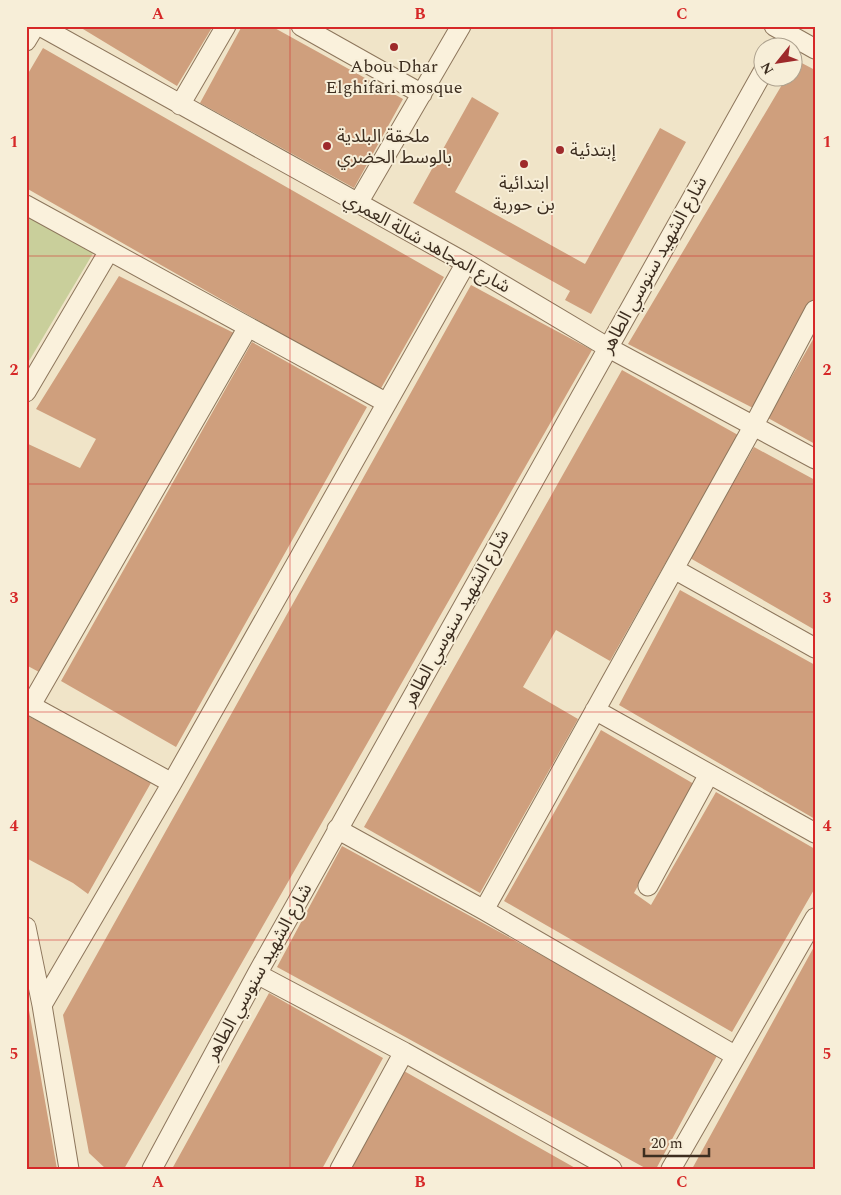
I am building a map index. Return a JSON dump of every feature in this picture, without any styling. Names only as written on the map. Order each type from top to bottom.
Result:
[{"type":"street","points":[[26,41],[35,26]]},
{"type":"street","name":"شارع المجاهد شالة العمري","points":[[40,26],[466,264],[608,347],[815,459]]},
{"type":"street","points":[[180,105],[226,26]]},
{"type":"street","points":[[301,26],[422,94]]},
{"type":"street","points":[[358,203],[461,26]]},
{"type":"street","points":[[781,33],[815,49]]},
{"type":"street","name":"شارع الشهيد سنوسي الطاهر","points":[[152,1169],[337,830],[754,88]]},
{"type":"street","points":[[26,205],[387,403]]},
{"type":"street","points":[[26,392],[109,251]]},
{"type":"street","points":[[42,1006],[172,783],[466,264]]},
{"type":"street","points":[[484,910],[754,425],[815,310]]},
{"type":"street","points":[[172,783],[29,704],[248,327]]},
{"type":"street","points":[[674,569],[815,648]]},
{"type":"street","points":[[595,710],[815,833]]},
{"type":"street","points":[[648,886],[709,774]]},
{"type":"street","points":[[337,830],[484,910],[736,1056]]},
{"type":"street","points":[[671,1169],[815,918]]},
{"type":"street","points":[[26,927],[42,1006],[69,1169]]},
{"type":"street","points":[[257,974],[404,1052],[612,1169]]},
{"type":"street","points":[[340,1169],[404,1052]]},
{"type":"green space","points":[[26,214],[95,250],[26,366]]},
{"type":"building","points":[[78,26],[213,26],[177,86]]},
{"type":"building","name":"ملحقة البلدية بالوسط الحضري","points":[[242,26],[271,26],[403,99],[354,188],[200,103]]},
{"type":"building","points":[[43,48],[444,277],[380,390],[26,188],[26,77]]},
{"type":"building","points":[[804,64],[815,70],[815,297],[753,408],[628,344],[780,88],[804,88]]},
{"type":"building","points":[[472,97],[499,113],[455,192],[585,264],[660,128],[686,142],[591,314],[565,300],[570,291],[413,203]]},
{"type":"building","points":[[119,276],[234,333],[39,672],[26,665],[26,443],[80,468],[96,439],[36,409]]},
{"type":"building","points":[[471,285],[592,350],[124,1169],[106,1169],[89,1153],[63,1015]]},
{"type":"building","points":[[815,336],[815,444],[768,418]]},
{"type":"building","points":[[252,342],[367,407],[176,747],[61,681]]},
{"type":"building","points":[[622,370],[738,435],[610,661],[556,630],[523,687],[578,719],[480,893],[364,827]]},
{"type":"building","points":[[754,447],[815,480],[815,630],[690,558]]},
{"type":"building","points":[[680,590],[815,665],[815,819],[619,705]]},
{"type":"building","points":[[26,715],[152,781],[88,894],[73,883],[28,859]]},
{"type":"building","points":[[601,730],[694,784],[634,893],[651,905],[716,792],[815,849],[815,888],[732,1032],[504,901]]},
{"type":"building","points":[[342,846],[719,1052],[656,1169],[647,1169],[277,967]]},
{"type":"building","points":[[815,945],[815,1169],[692,1169]]},
{"type":"building","points":[[269,993],[383,1058],[322,1169],[172,1169]]},
{"type":"building","points":[[27,999],[57,1169],[26,1169]]},
{"type":"building","points":[[404,1071],[577,1169],[349,1169]]},
{"type":"place","name":"Abou Dhar Elghifari mosque","points":[[394,47]]},
{"type":"place","name":"ملحقة البلدية بالوسط الحضري","points":[[327,146]]},
{"type":"place","name":"إبتدئية","points":[[560,150]]},
{"type":"place","name":"ابتدائية بن حورية","points":[[524,164]]}]
